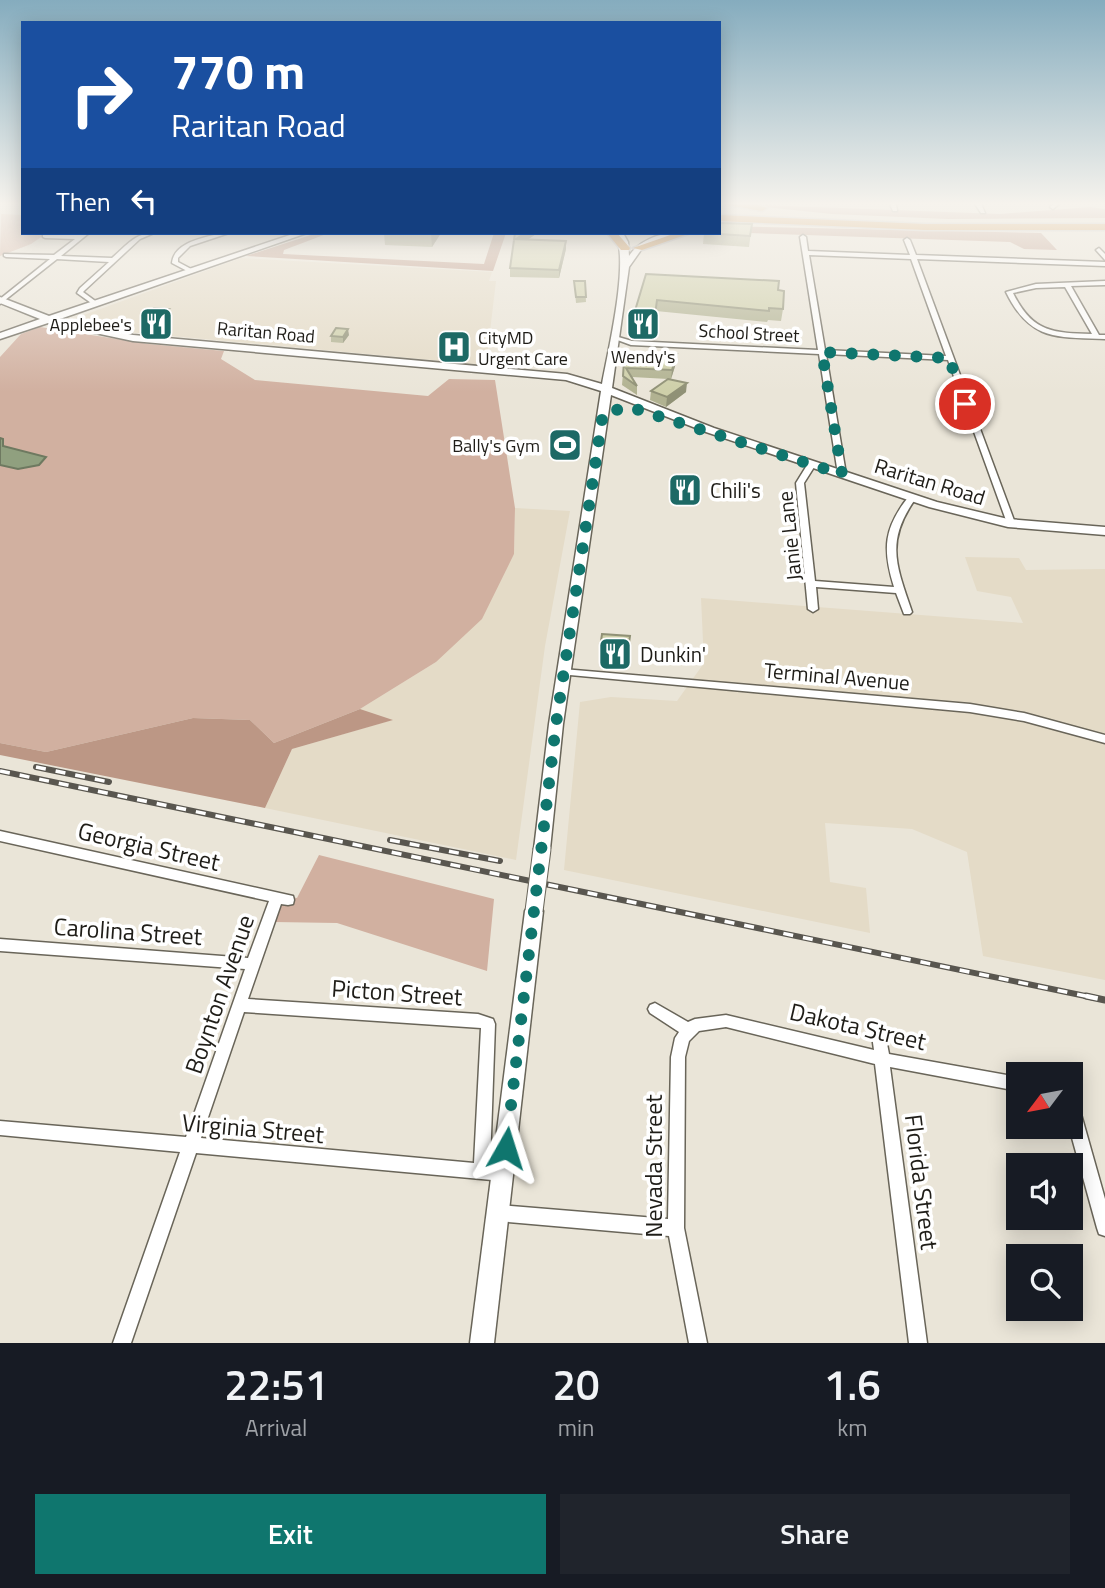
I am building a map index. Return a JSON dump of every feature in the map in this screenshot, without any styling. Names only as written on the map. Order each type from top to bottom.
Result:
[{"type":"main road","points":[[0,336],[204,267]]},
{"type":"main road","points":[[482,1343],[498,1213],[493,1172],[534,911],[564,672],[616,409],[606,393],[625,268]]},
{"type":"main road","name":"Raritan Road","points":[[1,301],[47,320],[133,338],[561,376],[912,498],[1011,523],[1105,531]]},
{"type":"main road","points":[[561,376],[590,375],[609,369]]},
{"type":"main road","name":"Raritan Road","points":[[534,374],[606,393],[616,409],[710,430]]},
{"type":"street","points":[[1,301],[45,267]]},
{"type":"street","points":[[96,303],[80,293],[106,267]]},
{"type":"street","points":[[182,267],[191,271]]},
{"type":"street","points":[[809,267],[842,474]]},
{"type":"street","points":[[916,267],[1011,523]]},
{"type":"street","points":[[1101,337],[1040,331],[1031,325],[1009,292],[1016,288],[1105,283]]},
{"type":"street","points":[[1067,284],[1101,337]]},
{"type":"street","name":"School Street","points":[[614,342],[949,358]]},
{"type":"street","name":"Janie Lane","points":[[812,464],[800,483],[813,608]]},
{"type":"street","points":[[907,612],[890,543],[898,513],[912,498]]},
{"type":"street","points":[[811,584],[900,590]]},
{"type":"street","name":"Terminal Avenue","points":[[564,672],[958,707],[1024,717],[1105,739]]},
{"type":"street","name":"Georgia Street","points":[[0,836],[282,899]]},
{"type":"street","name":"Boynton Avenue","points":[[122,1343],[253,964],[282,899]]},
{"type":"street","name":"Carolina Street","points":[[0,945],[253,964]]},
{"type":"street","name":"Picton Street","points":[[239,1005],[483,1021],[488,1024],[493,1172]]},
{"type":"street","points":[[655,1009],[690,1031]]},
{"type":"street","name":"Dakota Street","points":[[690,1031],[695,1025],[711,1020],[726,1021],[881,1059],[1006,1082]]},
{"type":"street","name":"Florida Street","points":[[878,1028],[918,1343]]},
{"type":"street","name":"Nevada Street","points":[[690,1031],[682,1038],[678,1057],[676,1228],[698,1343]]},
{"type":"street","name":"Virginia Street","points":[[0,1128],[493,1172]]},
{"type":"street","points":[[1080,1139],[1105,1228]]},
{"type":"street","points":[[498,1213],[676,1228]]},
{"type":"shaded area","points":[[217,267],[397,267],[492,272],[489,281],[496,281],[486,365],[128,332],[70,320]]},
{"type":"shaded area","points":[[422,267],[494,267],[493,271]]},
{"type":"shaded area","points":[[40,327],[149,344],[224,351],[221,359],[255,380],[428,396],[449,379],[495,380],[515,508],[514,554],[482,619],[436,662],[360,709],[274,743],[250,720],[193,718],[46,752],[0,743],[0,357],[21,334]]},
{"type":"shaded area","points":[[0,438],[3,439],[3,446],[46,457],[39,465],[18,469],[0,465]]},
{"type":"shaded area","points":[[515,508],[570,511],[545,646],[516,860],[265,808],[292,749],[392,720],[360,709],[436,662],[514,554]]},
{"type":"shaded area","points":[[965,557],[1019,558],[1026,570],[1105,569],[1105,980],[983,956],[967,852],[912,829],[825,823],[830,882],[866,888],[870,933],[564,870],[580,702],[611,697],[677,701],[704,663],[701,598],[1023,623],[1011,597],[977,591]]},
{"type":"shaded area","points":[[360,709],[393,720],[292,749],[265,808],[0,755],[0,743],[46,752],[193,718],[250,720],[274,743]]},
{"type":"shaded area","points":[[319,855],[494,899],[487,971],[337,923],[274,922],[286,896],[297,898]]},
{"type":"building","points":[[510,267],[560,267],[559,270]]},
{"type":"building","points":[[646,274],[779,281],[778,290],[784,291],[783,309],[769,308],[769,311],[657,300],[655,315],[634,314]]},
{"type":"building","points":[[574,281],[585,281],[586,297],[576,297]]},
{"type":"building","points":[[154,308],[169,309],[158,319],[144,316]]},
{"type":"building","points":[[336,328],[348,329],[343,337],[331,336]]},
{"type":"building","points":[[677,354],[672,370],[626,368],[637,386],[623,376],[624,361],[657,363],[657,355]]},
{"type":"building","points":[[668,379],[687,383],[667,397],[651,391]]},
{"type":"building","points":[[602,634],[630,636],[629,643],[601,641]]},
{"type":"railway","points":[[36,767],[109,782]]},
{"type":"railway","points":[[0,771],[1095,998]]},
{"type":"railway","points":[[390,840],[500,861]]},
{"type":"railway","points":[[1086,996],[1105,1000]]},
{"type":"place","name":"Applebee's","points":[[156,324]]},
{"type":"place","name":"Wendy's","points":[[643,324]]},
{"type":"place","name":"CityMD Urgent Care","points":[[454,347]]},
{"type":"place","name":"Bally's Gym","points":[[565,445]]},
{"type":"place","name":"Chili's","points":[[685,490]]},
{"type":"place","name":"Dunkin'","points":[[615,654]]},
{"type":"route","points":[[506,1148],[556,724],[603,413],[629,407],[710,430],[842,474],[822,352],[949,358],[965,404]]}]
